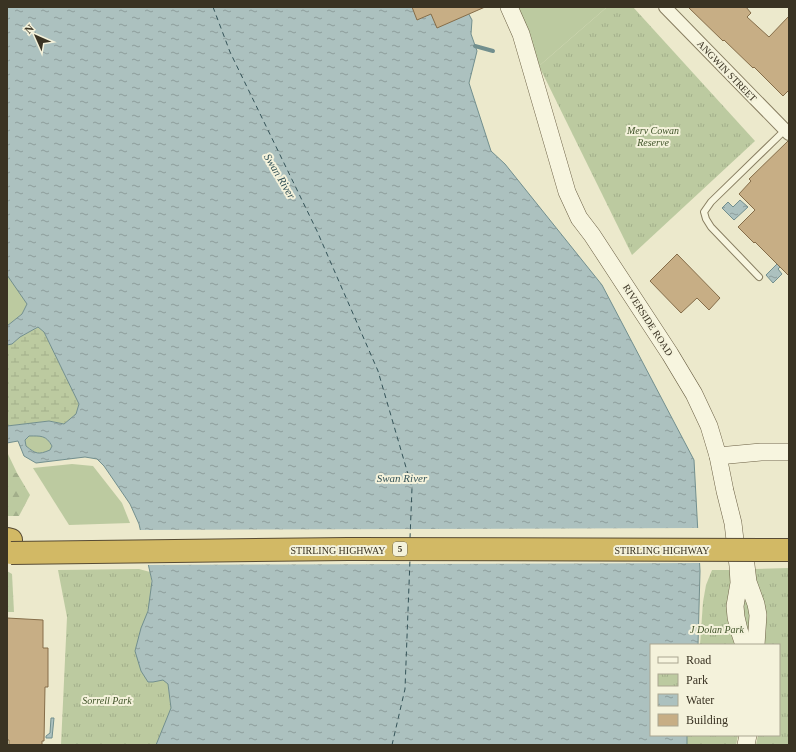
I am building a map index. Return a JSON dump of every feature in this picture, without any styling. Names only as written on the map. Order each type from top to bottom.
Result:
[{"type":"highway","name":"STIRLING HIGHWAY","points":[[9,546],[789,535]]},
{"type":"highway","name":"STIRLING HIGHWAY","points":[[9,546],[340,549],[789,550]]},
{"type":"street","name":"RIVERSIDE ROAD","points":[[509,7],[521,34],[567,192],[579,218],[670,354],[694,394],[723,455],[725,491],[733,523],[738,566],[739,583],[736,612],[739,630],[744,644]]},
{"type":"street","name":"RIVERSIDE ROAD","points":[[520,7],[552,122],[574,188],[592,216],[626,276],[712,409],[718,423],[723,455],[742,538],[748,582],[756,604],[758,615],[756,644]]},
{"type":"street","name":"ANGWIN STREET","points":[[665,7],[787,132]]},
{"type":"street","points":[[723,455],[761,452],[789,452]]},
{"type":"lane","points":[[759,277],[711,227],[704,212],[710,202],[787,132]]},
{"type":"green space","points":[[518,7],[607,7],[539,66]]},
{"type":"green space","name":"Merv Cowan Reserve","points":[[607,7],[633,7],[755,141],[632,255],[539,66]]},
{"type":"green space","points":[[7,273],[27,304],[22,314],[7,326]]},
{"type":"green space","points":[[38,327],[44,332],[79,404],[76,414],[64,424],[49,421],[7,426],[7,345],[12,344],[20,337]]},
{"type":"green space","points":[[29,436],[40,436],[45,438],[52,446],[51,450],[43,453],[32,451],[26,446],[25,440]]},
{"type":"green space","points":[[7,452],[17,473],[7,473]]},
{"type":"green space","points":[[72,464],[93,466],[122,503],[130,523],[69,525],[33,468]]},
{"type":"green space","points":[[7,473],[17,473],[30,495],[19,516],[7,516]]},
{"type":"green space","points":[[789,568],[789,745],[756,745],[758,736],[780,736],[780,644],[762,644],[754,569]]},
{"type":"green space","name":"Sorrell Park","points":[[139,569],[150,572],[151,592],[150,602],[135,651],[168,684],[171,709],[156,745],[61,745],[67,617],[58,570]]},
{"type":"green space","name":"J Dolan Park","points":[[712,570],[733,570],[737,644],[700,644],[703,602],[706,585]]},
{"type":"green space","points":[[7,571],[12,574],[14,612],[7,612]]},
{"type":"green space","points":[[744,585],[749,594],[752,640],[741,625]]},
{"type":"green space","points":[[687,736],[738,736],[736,745],[687,745]]},
{"type":"water","name":"Swan River","points":[[7,7],[465,7],[472,20],[471,34],[477,51],[469,83],[491,151],[505,164],[602,285],[694,460],[700,571],[698,644],[650,644],[650,736],[687,736],[687,745],[156,745],[171,708],[168,684],[163,680],[148,682],[141,671],[135,651],[141,628],[148,611],[152,581],[139,524],[130,504],[104,466],[97,459],[85,457],[36,463],[24,456],[18,441],[7,443],[7,426],[49,421],[64,424],[76,414],[79,404],[44,332],[38,327],[20,337],[12,344],[7,345],[7,326],[22,314],[27,304],[7,275]],"holes":[[[29,436],[40,436],[48,440],[52,446],[50,450],[43,453],[32,451],[26,446],[25,440]]]},
{"type":"water","points":[[740,200],[748,207],[734,220],[722,208],[728,202],[733,207]]},
{"type":"water","points":[[779,262],[782,265],[778,269],[782,274],[773,283],[766,275]]},
{"type":"water","points":[[51,718],[54,718],[52,738],[46,738],[46,736],[50,733]]},
{"type":"pier","points":[[699,528],[701,563],[146,565],[138,530]]},
{"type":"building","points":[[412,7],[485,7],[437,28],[431,14],[417,20]]},
{"type":"building","points":[[688,7],[746,7],[751,13],[747,17],[769,37],[789,16],[789,90],[783,96],[754,67],[753,68],[724,40],[723,41]]},
{"type":"building","points":[[788,141],[789,276],[738,227],[755,210],[739,194],[751,181],[749,179]]},
{"type":"building","points":[[677,254],[720,298],[709,310],[697,298],[681,313],[650,281]]},
{"type":"building","points":[[7,618],[43,620],[43,648],[48,648],[48,687],[45,687],[44,741],[42,741],[42,745],[9,745],[9,740],[7,740]]},
{"type":"waterway","points":[[475,46],[493,51]]},
{"type":"ferry route","points":[[213,7],[230,52],[317,231],[378,371],[412,488],[410,538]]},
{"type":"ferry route","points":[[392,745],[405,689],[410,559]]}]
